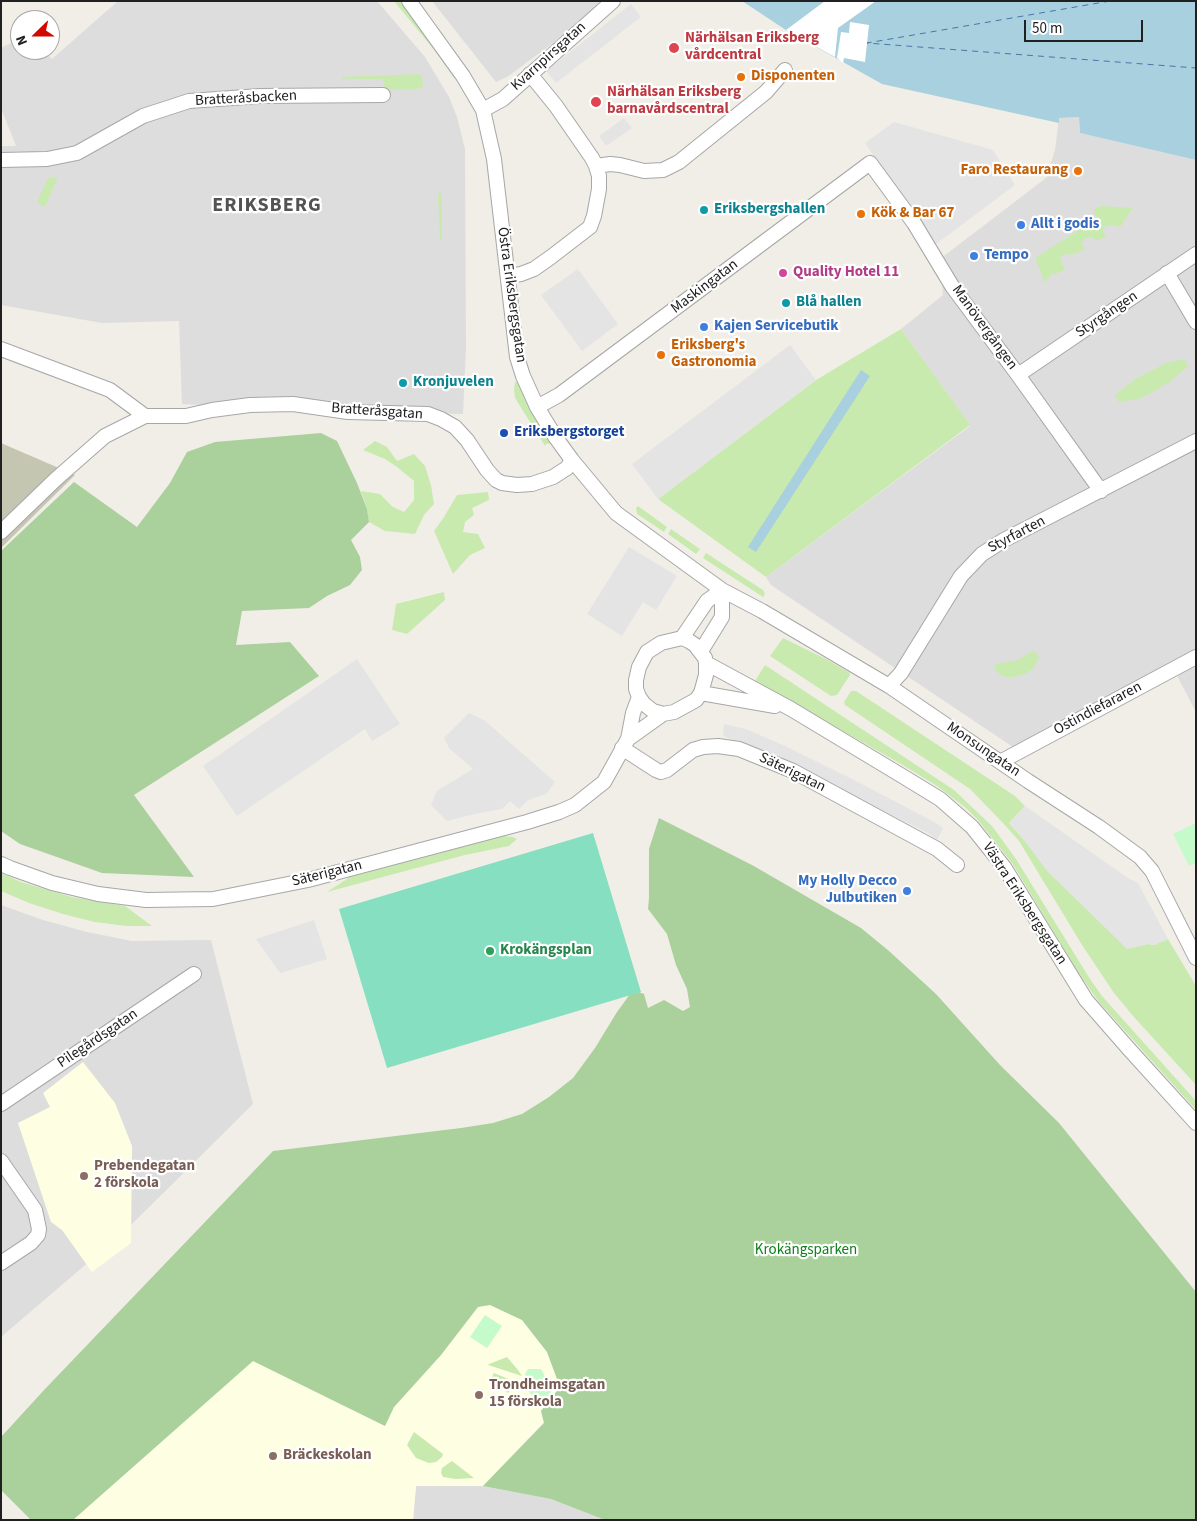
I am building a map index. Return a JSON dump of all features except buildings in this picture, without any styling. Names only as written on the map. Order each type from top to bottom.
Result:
[{"type":"street","name":"Östra Eriksbergsgatan","points":[[409,1],[463,76],[483,110],[494,159],[518,357],[523,376],[537,407],[572,460],[616,513],[722,590]]},
{"type":"street","name":"Kvarnpirsgatan","points":[[483,110],[503,99],[613,1]]},
{"type":"street","points":[[596,166],[610,164],[644,170],[663,170],[679,162],[766,92],[785,70]]},
{"type":"street","points":[[508,276],[534,269],[552,258],[590,227],[599,189],[599,176],[596,166],[556,106],[530,74]]},
{"type":"street","name":"Bratteråsbacken","points":[[1,160],[47,159],[77,153],[144,116],[189,102],[260,96],[382,94]]},
{"type":"street","name":"Manövergången","points":[[870,163],[914,223],[952,286],[1101,491]]},
{"type":"street","name":"Maskingatan","points":[[537,407],[559,395],[870,163]]},
{"type":"street","name":"Styrgången","points":[[1018,375],[1196,254]]},
{"type":"street","points":[[1167,273],[1196,322]]},
{"type":"street","points":[[1,349],[110,390],[145,416]]},
{"type":"street","name":"Bratteråsgatan","points":[[1,532],[104,436],[145,416],[186,416],[212,410],[250,405],[293,404],[348,412],[428,414],[455,427],[467,440],[487,470],[496,480],[502,483],[532,484],[552,477],[567,468],[572,460]]},
{"type":"street","name":"Styrfarten","points":[[889,686],[900,674],[961,576],[982,554],[1004,540],[1196,441]]},
{"type":"street","points":[[704,657],[689,641],[682,638],[707,601],[722,590]]},
{"type":"street","points":[[701,693],[706,675],[704,657],[722,617],[722,590]]},
{"type":"street","name":"Monsungatan","points":[[722,590],[762,611],[889,686],[1099,827],[1140,857],[1152,871],[1196,958]]},
{"type":"street","name":"Säterigatan","points":[[1,864],[52,883],[98,894],[156,900],[195,901],[236,896],[308,880],[519,824],[569,808],[604,782],[625,744],[639,697],[636,689],[636,680],[639,667],[647,652],[661,643],[682,638]]},
{"type":"street","name":"Västra Eriksbergsgatan","points":[[704,657],[923,788],[952,808],[972,827],[1004,867],[1086,1000],[1196,1123]]},
{"type":"street","name":"Ostindiefararen","points":[[1000,762],[1196,657]]},
{"type":"street","name":"Säterigatan","points":[[625,744],[663,714],[674,712],[686,706],[696,700],[701,693]]},
{"type":"street","name":"Västra Eriksbergsgatan","points":[[701,693],[791,709]]},
{"type":"street","points":[[639,697],[653,711],[663,714]]},
{"type":"street","name":"Säterigatan","points":[[625,744],[661,772],[693,750],[703,747],[718,746],[740,749],[793,771],[938,849],[957,865]]},
{"type":"street","name":"Pilegårdsgatan","points":[[1,1104],[194,974]]},
{"type":"street","points":[[1,1161],[34,1210],[39,1229],[38,1235],[31,1243],[1,1262]]},
{"type":"shaded area","points":[[118,1],[377,1],[425,57],[449,97],[457,117],[465,149],[466,348],[463,414],[330,411],[182,404],[179,321],[102,323],[1,305],[1,146],[16,146],[1,108],[1,48],[10,43],[10,60],[60,60],[60,52]]},
{"type":"shaded area","points":[[432,1],[610,1],[507,77],[496,82]]},
{"type":"shaded area","points":[[631,4],[641,17],[556,83],[546,71]]},
{"type":"shaded area","points":[[1079,117],[1080,133],[1196,160],[1196,712],[1171,664],[1013,747],[771,585],[766,577],[970,426],[901,329],[943,295],[940,259],[1046,178],[1055,150],[1059,118]]},
{"type":"shaded area","points":[[624,118],[632,128],[606,146],[599,136]]},
{"type":"shaded area","points":[[894,122],[993,150],[1015,185],[935,245],[865,143]]},
{"type":"shaded area","points":[[578,269],[618,324],[582,351],[541,295]]},
{"type":"shaded area","points":[[790,345],[816,380],[658,499],[632,464]]},
{"type":"shaded area","points":[[1,443],[75,475],[1,548]]},
{"type":"shaded area","points":[[629,547],[677,576],[656,610],[643,602],[622,636],[587,614]]},
{"type":"shaded area","points":[[357,659],[400,724],[372,741],[365,729],[237,816],[203,766]]},
{"type":"shaded area","points":[[469,713],[484,720],[555,782],[546,794],[528,800],[519,809],[510,801],[502,809],[447,821],[431,805],[437,791],[473,769],[449,748],[444,738]]},
{"type":"shaded area","points":[[724,724],[746,729],[785,746],[934,822],[943,828],[937,840],[928,833],[774,757],[723,736]]},
{"type":"shaded area","points":[[1025,806],[1138,883],[1168,939],[1154,945],[1149,944],[1127,949],[1047,871],[1009,823]]},
{"type":"shaded area","points":[[1,905],[43,920],[87,932],[132,941],[211,940],[253,1104],[125,1231],[1,1337]]},
{"type":"shaded area","points":[[314,920],[327,959],[280,973],[256,939]]},
{"type":"shaded area","name":"Prebendegatan 2 förskola","points":[[83,1062],[115,1103],[132,1146],[131,1243],[92,1272],[62,1230],[51,1222],[18,1123],[50,1107],[43,1093]]},
{"type":"shaded area","name":"Bräckeskolan","points":[[490,1305],[522,1320],[547,1352],[560,1387],[541,1411],[544,1422],[483,1486],[416,1486],[413,1520],[73,1520],[253,1361],[385,1426],[394,1407],[441,1355],[478,1306]]},
{"type":"shaded area","points":[[416,1486],[483,1486],[551,1499],[605,1520],[413,1520]]},
{"type":"green space","points":[[394,1],[403,1],[456,77],[454,78],[435,51]]},
{"type":"green space","points":[[419,74],[422,76],[423,87],[417,89],[385,90],[383,79],[342,79],[342,77]]},
{"type":"green space","points":[[58,177],[45,207],[37,202],[48,178]]},
{"type":"green space","points":[[438,193],[442,193],[442,242],[440,240]]},
{"type":"green space","points":[[1100,206],[1133,208],[1120,227],[1112,225],[1104,227],[1103,231],[1106,236],[1097,241],[1092,237],[1086,238],[1081,243],[1085,248],[1078,253],[1066,254],[1060,257],[1065,270],[1055,274],[1052,273],[1045,283],[1035,258],[1085,226],[1091,229],[1097,225],[1099,221],[1093,210]]},
{"type":"green space","points":[[901,329],[970,425],[766,577],[658,499],[816,380]]},
{"type":"green space","points":[[1184,359],[1188,366],[1171,381],[1138,399],[1119,402],[1115,395],[1137,378],[1166,363]]},
{"type":"green space","points":[[520,380],[552,443],[545,446],[515,398],[515,382]]},
{"type":"green space","points":[[321,433],[337,441],[367,509],[369,522],[351,540],[360,557],[362,570],[350,585],[327,596],[309,608],[242,611],[236,645],[290,642],[319,676],[134,795],[194,877],[102,873],[20,844],[1,831],[1,551],[74,482],[137,527],[170,483],[187,452],[215,442]]},
{"type":"green space","points":[[375,441],[387,447],[397,461],[414,454],[425,466],[434,504],[424,515],[415,534],[385,531],[369,522],[361,491],[380,494],[393,507],[404,512],[414,500],[414,481],[385,459],[363,450]]},
{"type":"green space","points":[[488,492],[489,500],[472,508],[474,515],[465,522],[463,532],[478,534],[485,548],[470,555],[453,574],[434,531],[457,495]]},
{"type":"green space","points":[[638,506],[667,527],[664,532],[637,514],[636,508]]},
{"type":"green space","points":[[671,529],[700,549],[696,554],[668,534]]},
{"type":"green space","points":[[706,553],[763,590],[765,594],[763,597],[703,558]]},
{"type":"green space","points":[[444,592],[445,600],[407,634],[392,630],[396,604]]},
{"type":"green space","points":[[783,638],[850,673],[837,695],[831,696],[770,656]]},
{"type":"green space","points":[[1032,651],[1037,653],[1039,658],[1033,669],[1025,674],[1006,677],[995,670],[994,666],[996,664],[1018,660]]},
{"type":"green space","points":[[765,665],[954,790],[992,826],[1016,859],[1102,996],[1196,1101],[1196,1110],[1099,1002],[1079,974],[1012,863],[977,819],[937,786],[755,681]]},
{"type":"green space","points":[[851,691],[856,691],[1015,796],[1025,806],[1009,823],[1024,840],[1149,944],[1154,945],[1168,939],[1196,986],[1196,1085],[1114,993],[1082,945],[1019,841],[970,789],[845,705],[844,702]]},
{"type":"green space","name":"Krokängsparken","points":[[659,818],[752,865],[861,928],[889,951],[936,994],[1000,1065],[1059,1123],[1196,1292],[1196,1520],[605,1520],[551,1499],[483,1486],[544,1423],[541,1411],[560,1387],[547,1352],[522,1320],[490,1305],[478,1307],[441,1355],[394,1407],[385,1426],[253,1361],[73,1520],[31,1520],[1,1490],[1,1437],[273,1151],[461,1128],[493,1123],[522,1114],[549,1097],[573,1078],[633,990],[644,994],[648,1008],[664,1000],[683,1011],[690,1007],[687,989],[676,965],[667,934],[648,909],[649,849]]},
{"type":"green space","points":[[1196,823],[1196,863],[1189,866],[1173,834]]},
{"type":"green space","name":"Krokängsplan","points":[[593,833],[641,992],[387,1068],[339,909]]},
{"type":"green space","points":[[504,836],[517,839],[509,846],[465,855],[327,892],[350,877]]},
{"type":"green space","points":[[1,873],[21,882],[72,897],[125,906],[152,926],[126,926],[95,922],[29,903],[1,891]]},
{"type":"green space","points":[[485,1315],[502,1326],[487,1348],[470,1337]]},
{"type":"green space","points":[[507,1357],[518,1370],[522,1376],[488,1365]]},
{"type":"green space","points":[[528,1369],[541,1369],[552,1390],[548,1398],[541,1400],[534,1398],[526,1388],[525,1374]]},
{"type":"green space","points":[[494,1373],[516,1382],[508,1393],[489,1379]]},
{"type":"green space","points":[[414,1432],[443,1454],[442,1457],[436,1462],[429,1463],[416,1458],[407,1445]]},
{"type":"green space","points":[[452,1461],[474,1478],[456,1479],[443,1477],[441,1473],[442,1468]]},
{"type":"water","points":[[742,1],[1196,1],[1196,160],[1080,133],[1079,117],[1059,118],[1059,123],[882,84],[786,30]]},
{"type":"water","points":[[861,370],[870,376],[756,552],[748,547]]},
{"type":"pier","points":[[825,1],[876,1],[838,28],[835,57],[786,30]]},
{"type":"pier","points":[[850,22],[869,25],[865,62],[844,58],[843,63],[837,58],[841,32],[849,33]]},
{"type":"ferry route","points":[[1110,1],[867,43],[1196,68]]},
{"type":"place","name":"Närhälsan Eriksberg vårdcentral","points":[[674,48]]},
{"type":"place","name":"Disponenten","points":[[741,77]]},
{"type":"place","name":"Närhälsan Eriksberg barnavårdscentral","points":[[596,102]]},
{"type":"place","name":"Faro Restaurang","points":[[1078,171]]},
{"type":"place","name":"Eriksbergshallen","points":[[704,210]]},
{"type":"place","name":"Kök & Bar 67","points":[[861,214]]},
{"type":"place","name":"Allt i godis","points":[[1021,225]]},
{"type":"place","name":"Tempo","points":[[974,256]]},
{"type":"place","name":"Quality Hotel 11","points":[[783,273]]},
{"type":"place","name":"Blå hallen","points":[[786,303]]},
{"type":"place","name":"Kajen Servicebutik","points":[[704,327]]},
{"type":"place","name":"Eriksberg's Gastronomia","points":[[661,355]]},
{"type":"place","name":"Kronjuvelen","points":[[403,383]]},
{"type":"place","name":"Eriksbergstorget","points":[[504,433]]},
{"type":"place","name":"My Holly Decco Julbutiken","points":[[907,891]]},
{"type":"place","name":"Krokängsplan","points":[[490,951]]},
{"type":"place","name":"Prebendegatan 2 förskola","points":[[84,1176]]},
{"type":"place","name":"Trondheimsgatan 15 förskola","points":[[479,1395]]},
{"type":"place","name":"Bräckeskolan","points":[[273,1456]]},
{"type":"district","name":"ERIKSBERG","points":[[267,207]]}]
